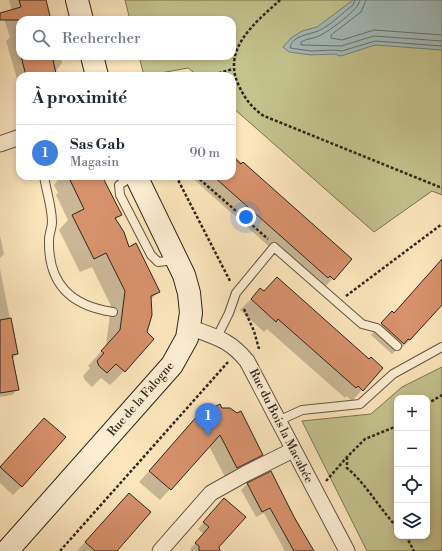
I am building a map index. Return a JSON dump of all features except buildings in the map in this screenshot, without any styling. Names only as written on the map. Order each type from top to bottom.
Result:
[{"type":"street","points":[[77,0],[81,16]]},
{"type":"street","points":[[93,60],[96,72]]},
{"type":"street","points":[[0,144],[16,138]]},
{"type":"street","name":"Rue de la Falogne","points":[[8,551],[172,365],[187,338],[191,313],[189,293],[184,275],[136,180]]},
{"type":"street","name":"Rue du Bois la Macabée","points":[[189,327],[228,341],[239,350],[248,361],[293,450],[347,551]]},
{"type":"street","points":[[166,549],[211,494],[244,474],[293,450]]},
{"type":"lane","points":[[45,180],[52,222],[49,241],[53,269],[58,280],[68,295],[76,301],[94,310],[113,312]]},
{"type":"lane","points":[[217,337],[229,313],[236,293],[274,247],[362,324],[377,328],[397,346]]},
{"type":"lane","points":[[278,421],[302,410],[360,404],[393,374],[442,348]]},
{"type":"path","points":[[236,51],[247,34],[280,0]]},
{"type":"path","points":[[233,60],[234,72]]},
{"type":"path","points":[[223,72],[233,69]]},
{"type":"path","points":[[236,79],[246,100],[264,116],[442,188]]},
{"type":"path","points":[[178,180],[254,331],[260,354]]},
{"type":"path","points":[[201,180],[268,239],[274,247]]},
{"type":"path","points":[[338,302],[442,224]]},
{"type":"path","points":[[60,551],[239,350]]},
{"type":"path","points":[[430,402],[442,396]]},
{"type":"path","points":[[325,482],[365,439],[394,427]]},
{"type":"path","points":[[347,457],[347,468],[361,480],[381,510],[394,524]]},
{"type":"path","points":[[408,539],[414,551]]},
{"type":"green space","points":[[125,0],[442,0],[442,195],[432,191],[374,232],[236,111],[236,72],[193,72],[188,68],[166,72],[143,72],[140,60],[236,60],[236,16],[129,16]]},
{"type":"green space","points":[[442,367],[442,551],[367,551],[302,421],[371,414],[402,387]]},
{"type":"water","points":[[353,0],[442,0],[442,50],[375,45],[341,56],[334,54],[311,55],[289,52],[283,47],[291,38],[302,31],[317,27]]},
{"type":"place","name":"Sas Gab","points":[[208,436]]}]
